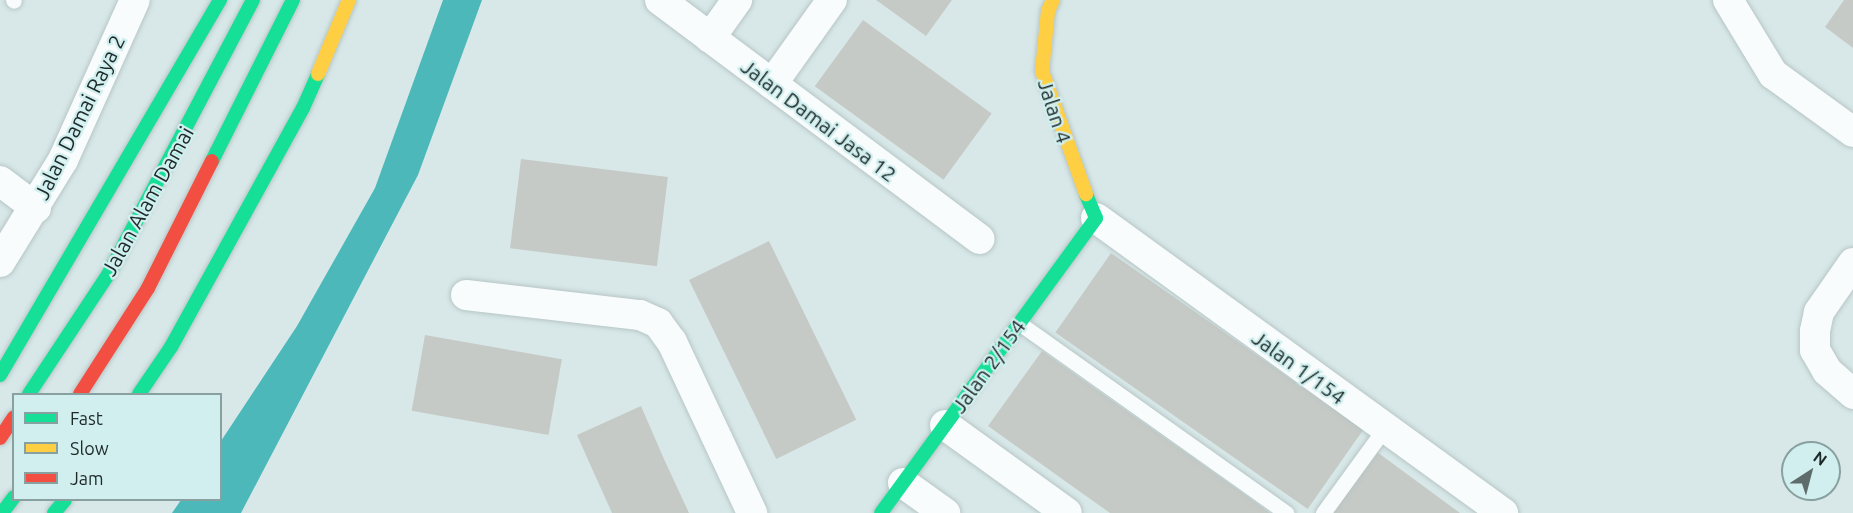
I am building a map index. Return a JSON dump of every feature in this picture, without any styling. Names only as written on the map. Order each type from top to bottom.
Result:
[{"type":"main road","points":[[207,0],[216,73]]},
{"type":"main road","points":[[0,375],[220,0]]},
{"type":"main road","name":"Jalan Alam Damai","points":[[30,393],[109,273],[253,0]]},
{"type":"main road","name":"Jalan Alam Damai","points":[[81,393],[148,288],[293,0]]},
{"type":"main road","points":[[140,393],[171,347],[303,108],[349,0]]},
{"type":"main road","name":"Jalan 4","points":[[1053,0],[1048,11],[1042,71],[1066,147],[1096,218]]},
{"type":"main road","name":"Jalan 2/154","points":[[881,513],[1096,218]]},
{"type":"main road","points":[[0,438],[12,420]]},
{"type":"main road","points":[[2,513],[12,500]]},
{"type":"main road","points":[[54,513],[64,501]]},
{"type":"street","name":"Jalan Damai Raya 2","points":[[0,262],[36,208],[63,160],[135,0]]},
{"type":"street","name":"Jalan Damai Jasa 12","points":[[660,0],[979,239]]},
{"type":"street","points":[[710,38],[737,0]]},
{"type":"street","points":[[772,84],[832,0]]},
{"type":"street","points":[[1728,0],[1773,74],[1853,132]]},
{"type":"street","points":[[0,181],[36,208]]},
{"type":"street","name":"Jalan 1/154","points":[[1096,218],[1384,429],[1503,513]]},
{"type":"street","points":[[1849,392],[1827,371],[1815,350],[1815,331],[1819,312],[1853,263]]},
{"type":"street","points":[[466,295],[640,315],[658,323],[672,342],[752,513]]},
{"type":"street","points":[[945,425],[1067,513]]},
{"type":"street","points":[[903,483],[945,513]]},
{"type":"lane","points":[[1019,323],[1286,513]]},
{"type":"lane","points":[[1323,513],[1384,429]]},
{"type":"water","points":[[443,0],[482,0],[418,175],[241,513],[172,513],[180,501],[222,501],[222,439],[297,326],[375,188]]},
{"type":"building","points":[[876,0],[952,0],[926,36]]},
{"type":"building","points":[[1844,0],[1853,0],[1853,48],[1825,27]]},
{"type":"building","points":[[863,20],[992,113],[943,180],[815,86]]},
{"type":"building","points":[[521,159],[668,177],[657,266],[510,248]]},
{"type":"building","points":[[769,241],[856,420],[776,459],[689,280]]},
{"type":"building","points":[[1111,253],[1363,430],[1308,509],[1055,332]]},
{"type":"building","points":[[425,335],[562,359],[549,435],[412,411]]},
{"type":"building","points":[[1042,351],[1270,513],[1110,513],[1079,491],[988,426]]},
{"type":"building","points":[[641,406],[689,513],[612,513],[589,462],[577,435]]},
{"type":"building","points":[[1377,452],[1460,513],[1332,513]]},
{"type":"traffic: fast","points":[[0,375],[220,0]]},
{"type":"traffic: fast","points":[[30,393],[109,273],[253,0]]},
{"type":"traffic: fast","points":[[212,161],[293,0]]},
{"type":"traffic: fast","points":[[140,393],[171,347],[303,108],[318,74]]},
{"type":"traffic: fast","points":[[881,513],[1096,218],[1086,194]]},
{"type":"traffic: fast","points":[[2,513],[12,500]]},
{"type":"traffic: fast","points":[[54,513],[64,501]]},
{"type":"traffic: slow","points":[[318,74],[349,0]]},
{"type":"traffic: slow","points":[[1053,0],[1048,11],[1042,71],[1086,194]]},
{"type":"traffic: jam","points":[[81,393],[148,288],[212,161]]},
{"type":"traffic: jam","points":[[0,438],[12,420]]}]
